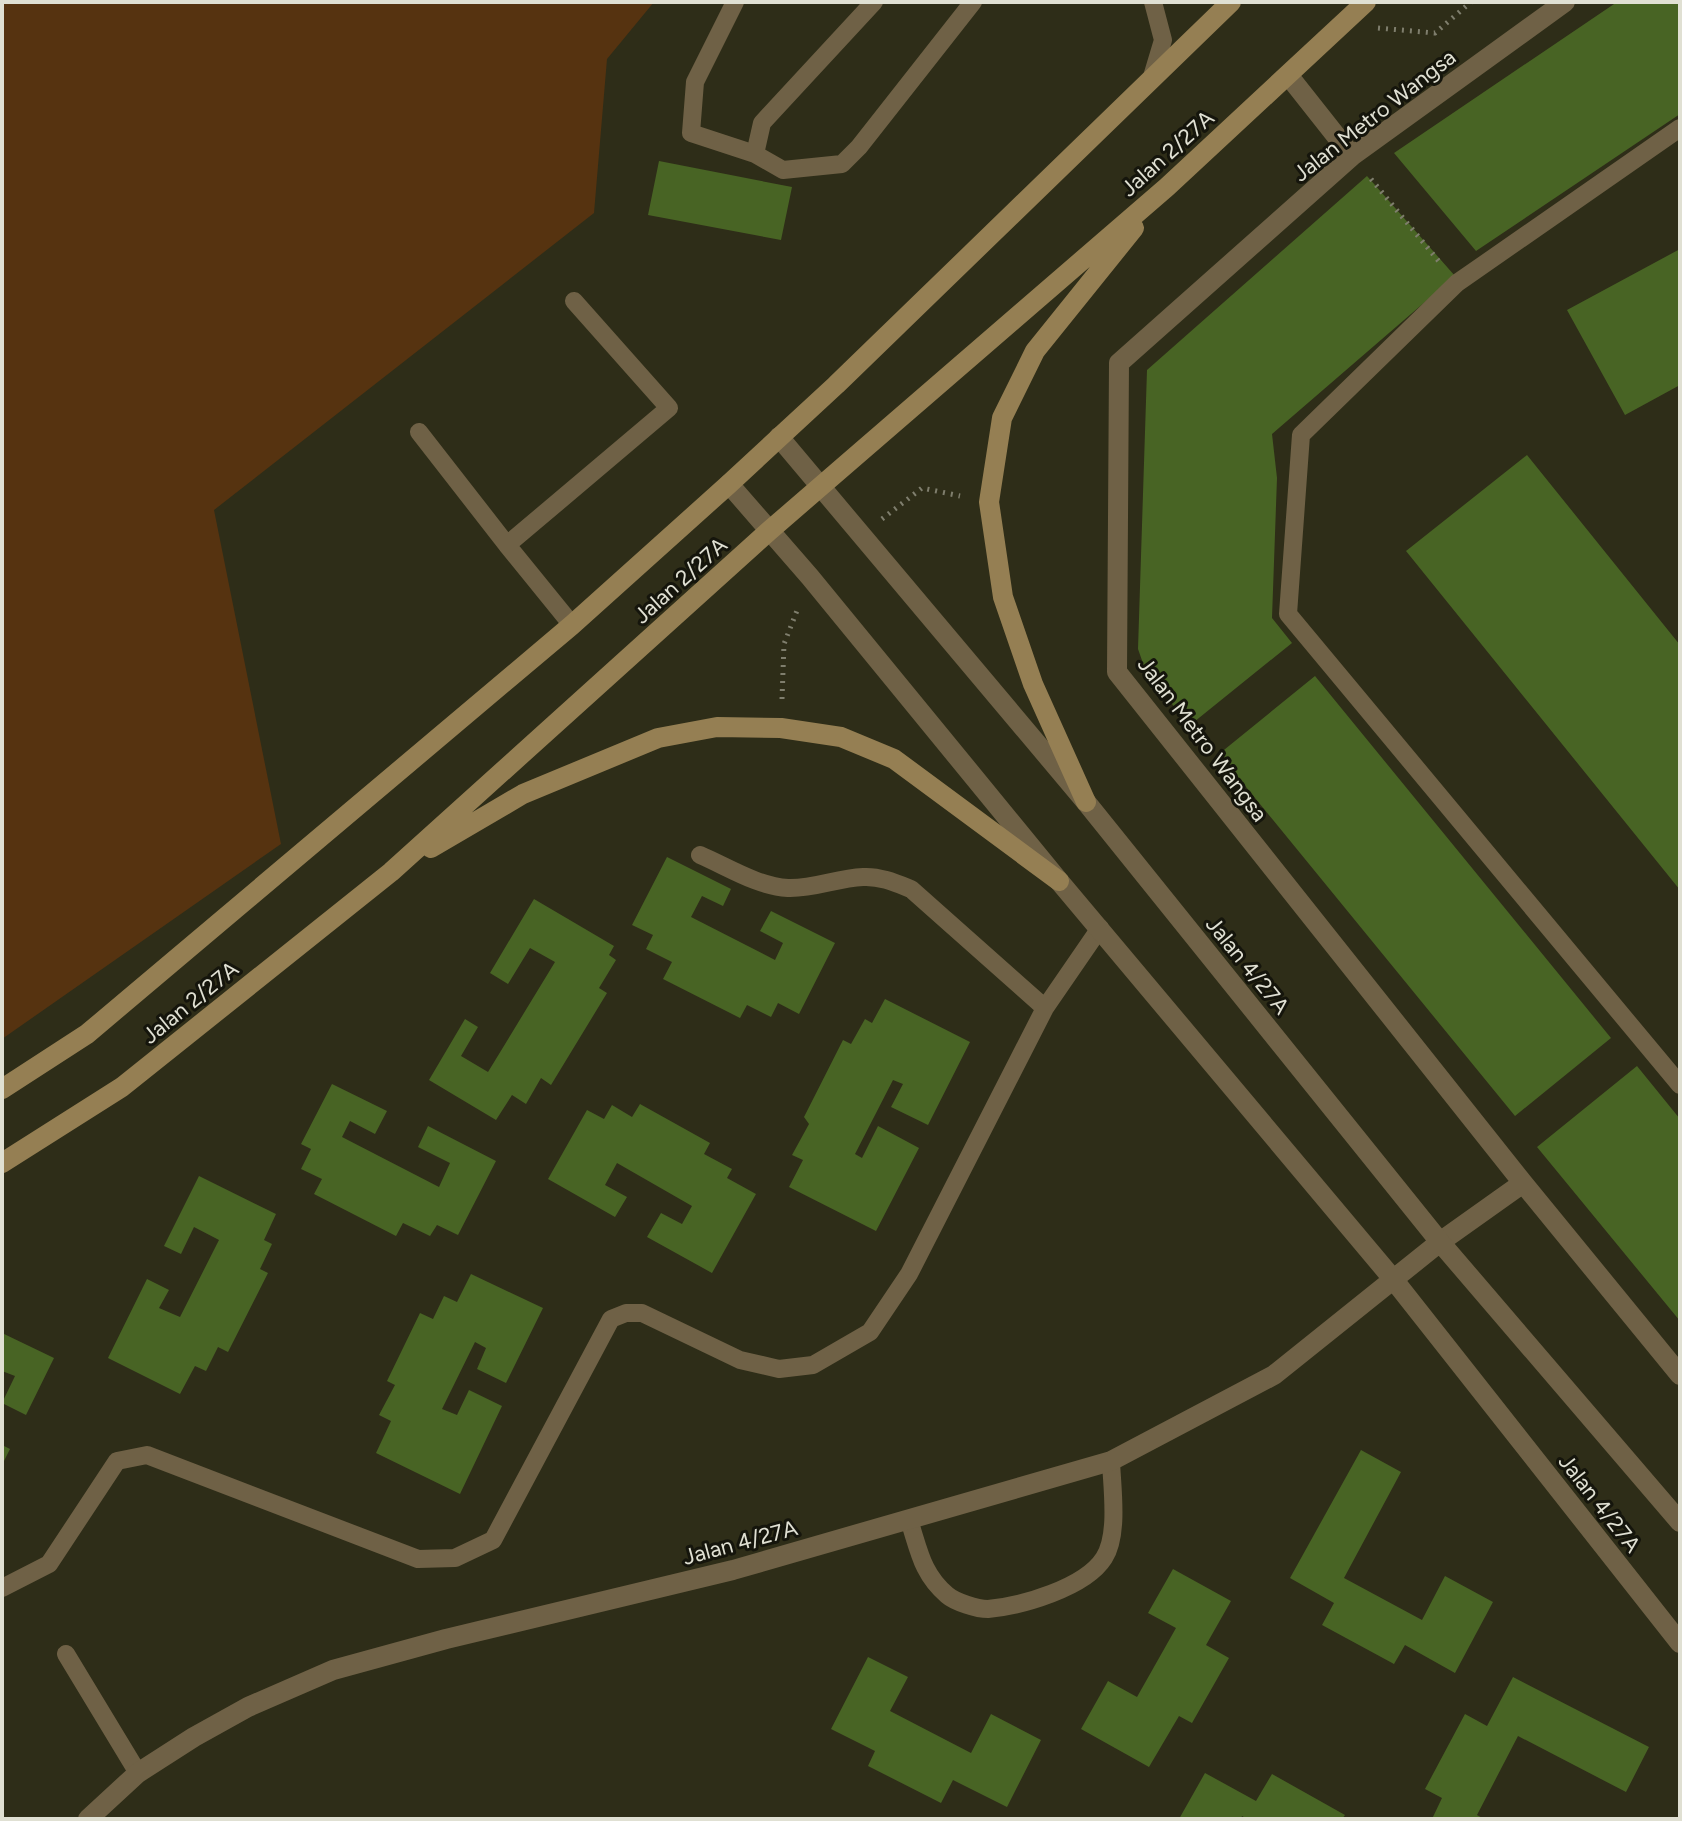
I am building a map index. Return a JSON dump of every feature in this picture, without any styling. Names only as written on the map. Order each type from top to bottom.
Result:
[{"type":"main road","name":"Jalan 2/27A","points":[[2,1089],[87,1034],[572,625],[779,437],[1231,2]]},
{"type":"main road","name":"Jalan 2/27A","points":[[2,1163],[122,1087],[391,872],[769,531],[1167,187],[1366,2]]},
{"type":"main road","points":[[1086,802],[1033,684],[1003,597],[989,502],[1002,418],[1035,351],[1167,187]]},
{"type":"main road","points":[[391,872],[523,794],[658,738],[717,727],[781,728],[841,737],[894,759],[1059,881]]},
{"type":"street","name":"Jalan Metro Wangsa","points":[[1565,2],[1352,156],[1119,363],[1117,672],[1523,1183],[1680,1375]]},
{"type":"street","points":[[1288,75],[1352,156]]},
{"type":"street","name":"Jalan 4/27A","points":[[779,437],[1086,802],[1440,1242],[1680,1522]]},
{"type":"street","name":"Jalan 4/27A","points":[[729,484],[810,577],[1059,881],[1393,1279],[1680,1643]]},
{"type":"street","points":[[1393,1279],[1523,1183]]},
{"type":"street","name":"Jalan 4/27A","points":[[88,1819],[138,1773],[194,1737],[248,1707],[333,1670],[446,1639],[733,1570],[1111,1461],[1274,1375],[1393,1279]]},
{"type":"lane","points":[[735,2],[695,82],[691,133],[755,154],[783,170],[842,164],[859,147],[973,2]]},
{"type":"lane","points":[[755,154],[762,123],[874,2]]},
{"type":"lane","points":[[1151,80],[1163,40],[1153,2]]},
{"type":"lane","points":[[1680,128],[1457,283],[1301,435],[1288,614],[1680,1085]]},
{"type":"lane","points":[[507,545],[669,408],[574,301]]},
{"type":"lane","points":[[419,432],[572,625]]},
{"type":"lane","points":[[700,855],[763,883],[787,888],[815,887],[866,876],[886,879],[911,889],[1045,1008]]},
{"type":"lane","points":[[2,1588],[49,1564],[117,1461],[147,1455],[418,1559],[455,1558],[493,1540],[611,1319],[626,1313],[642,1313],[740,1360],[779,1369],[813,1365],[870,1332],[909,1274],[1045,1008],[1100,928]]},
{"type":"lane","points":[[909,1520],[927,1575],[950,1598],[984,1609],[1033,1600],[1084,1579],[1105,1558],[1113,1526],[1111,1461]]},
{"type":"lane","points":[[66,1654],[138,1773]]},
{"type":"path","points":[[1341,25],[1435,33],[1471,2]]},
{"type":"path","points":[[1352,156],[1457,283]]},
{"type":"path","points":[[862,535],[922,488],[989,502]]},
{"type":"path","points":[[781,728],[784,644],[810,577]]},
{"type":"shaded area","points":[[2,2],[654,2],[607,59],[594,213],[214,510],[281,844],[2,1039]]},
{"type":"building","points":[[1617,2],[1680,2],[1680,114],[1476,251],[1394,153]]},
{"type":"building","points":[[659,161],[792,187],[781,240],[648,215]]},
{"type":"building","points":[[1367,176],[1455,276],[1272,434],[1277,478],[1272,618],[1292,643],[1189,726],[1145,669],[1138,649],[1147,370]]},
{"type":"building","points":[[1680,249],[1680,385],[1625,415],[1567,310]]},
{"type":"building","points":[[1527,455],[1680,645],[1680,890],[1406,551]]},
{"type":"building","points":[[1315,676],[1611,1038],[1515,1116],[1219,754]]},
{"type":"building","points":[[667,857],[731,889],[723,906],[702,896],[691,917],[775,960],[783,943],[760,931],[771,911],[835,943],[799,1014],[778,1003],[771,1017],[747,1005],[740,1018],[663,979],[672,962],[646,949],[653,935],[632,925]]},
{"type":"building","points":[[534,899],[614,946],[609,955],[616,960],[599,988],[607,993],[551,1085],[541,1078],[526,1104],[512,1095],[496,1120],[429,1080],[465,1019],[478,1027],[461,1056],[488,1072],[555,962],[530,948],[508,984],[490,973]]},
{"type":"building","points":[[885,999],[970,1042],[928,1125],[891,1107],[903,1084],[893,1080],[855,1154],[862,1158],[878,1126],[919,1148],[876,1231],[789,1187],[803,1160],[792,1155],[809,1124],[804,1117],[843,1040],[851,1044],[865,1019],[872,1023]]},
{"type":"building","points":[[1637,1066],[1680,1119],[1680,1321],[1537,1147]]},
{"type":"building","points":[[332,1084],[387,1111],[375,1134],[350,1121],[342,1137],[439,1187],[450,1163],[418,1147],[428,1126],[496,1161],[458,1235],[437,1225],[430,1236],[403,1223],[396,1236],[314,1194],[322,1179],[301,1169],[311,1149],[301,1144]]},
{"type":"building","points":[[640,1104],[710,1143],[704,1154],[732,1169],[727,1178],[756,1194],[712,1273],[647,1237],[661,1213],[682,1224],[692,1206],[617,1163],[605,1185],[627,1197],[615,1217],[548,1179],[587,1110],[604,1119],[612,1105],[632,1117]]},
{"type":"building","points":[[199,1176],[276,1214],[264,1240],[272,1244],[260,1269],[268,1273],[228,1352],[218,1347],[206,1371],[195,1366],[180,1394],[108,1358],[147,1279],[169,1290],[159,1308],[180,1317],[219,1240],[194,1227],[181,1254],[164,1246]]},
{"type":"building","points":[[471,1274],[543,1308],[506,1383],[477,1369],[486,1348],[475,1342],[442,1409],[457,1415],[469,1390],[502,1406],[460,1494],[376,1453],[391,1421],[379,1415],[395,1385],[387,1381],[420,1313],[433,1319],[444,1296],[457,1302]]},
{"type":"building","points":[[2,1333],[54,1358],[26,1415],[2,1403],[15,1376],[2,1371]]},
{"type":"building","points":[[2,1445],[10,1449],[2,1465]]},
{"type":"building","points":[[1361,1450],[1401,1472],[1344,1578],[1422,1620],[1445,1576],[1493,1602],[1455,1673],[1405,1645],[1394,1664],[1322,1625],[1334,1603],[1290,1578]]},
{"type":"building","points":[[1173,1569],[1231,1601],[1206,1645],[1229,1658],[1192,1723],[1179,1716],[1149,1767],[1081,1729],[1108,1681],[1137,1697],[1176,1628],[1148,1613]]},
{"type":"building","points":[[868,1657],[908,1677],[890,1711],[971,1753],[991,1714],[1041,1740],[1007,1807],[953,1780],[941,1803],[868,1766],[875,1751],[831,1729]]},
{"type":"building","points":[[1513,1677],[1649,1747],[1626,1792],[1518,1736],[1477,1815],[1484,1819],[1432,1819],[1442,1798],[1425,1789],[1465,1714],[1487,1726]]},
{"type":"building","points":[[1205,1773],[1256,1801],[1272,1774],[1345,1815],[1342,1819],[1247,1819],[1242,1816],[1241,1819],[1179,1819]]}]
